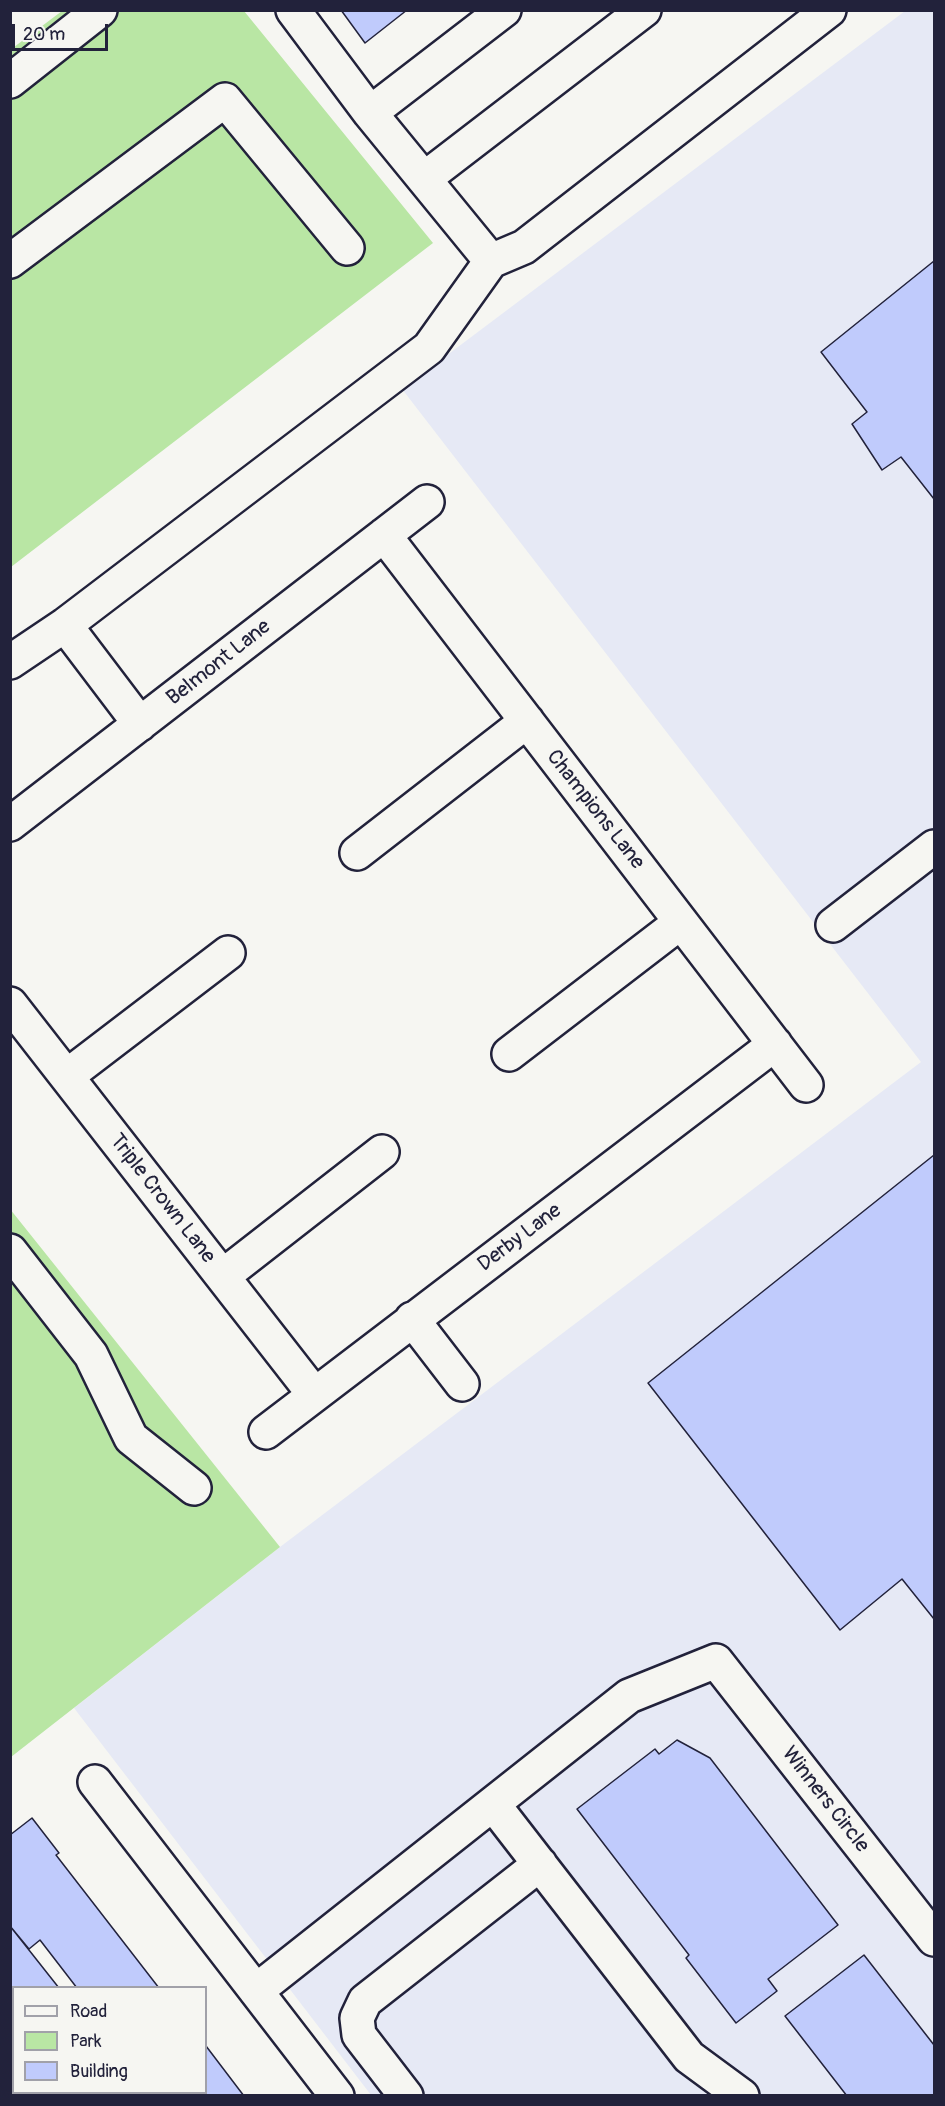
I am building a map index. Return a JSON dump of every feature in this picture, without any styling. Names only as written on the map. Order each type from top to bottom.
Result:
[{"type":"street","points":[[10,81],[100,10]]},
{"type":"street","points":[[293,10],[370,113],[491,261]]},
{"type":"street","points":[[370,113],[504,10]]},
{"type":"street","points":[[424,179],[644,10]]},
{"type":"street","points":[[10,662],[65,625],[429,348],[491,261],[524,247],[828,10]]},
{"type":"street","points":[[10,261],[225,100],[347,248]]},
{"type":"street","name":"Belmont Lane","points":[[10,824],[427,502]]},
{"type":"street","name":"Champions Lane","points":[[384,536],[806,1085]]},
{"type":"street","points":[[65,625],[140,724]]},
{"type":"street","points":[[357,853],[527,721]]},
{"type":"street","points":[[833,925],[934,847]]},
{"type":"street","points":[[509,1054],[681,922]]},
{"type":"street","points":[[67,1076],[228,953]]},
{"type":"street","name":"Triple Crown Lane","points":[[10,1004],[314,1394]]},
{"type":"street","name":"Derby Lane","points":[[266,1432],[775,1044]]},
{"type":"street","points":[[223,1276],[382,1152]]},
{"type":"street","points":[[10,1251],[91,1355],[131,1438],[194,1488]]},
{"type":"street","points":[[412,1319],[462,1384]]},
{"type":"street","name":"Winners Circle","points":[[493,1804],[629,1696],[716,1661],[934,1939]]},
{"type":"street","points":[[94,1782],[337,2096]]},
{"type":"street","points":[[256,1991],[493,1804],[689,2056],[742,2096]]},
{"type":"street","points":[[406,2096],[359,2035],[357,2018],[365,2001],[540,1864]]},
{"type":"shaded area","points":[[905,11],[934,11],[934,2095],[371,2095],[74,1708],[280,1547],[921,1062],[402,389]]},
{"type":"green space","points":[[62,11],[244,11],[433,243],[11,567],[10,50]]},
{"type":"green space","points":[[10,1209],[280,1547],[11,1757],[10,1757]]},
{"type":"building","points":[[341,10],[407,10],[365,43]]},
{"type":"building","points":[[934,261],[934,499],[901,457],[882,470],[852,424],[867,412],[821,352]]},
{"type":"building","points":[[934,1155],[934,1619],[902,1579],[840,1630],[648,1383]]},
{"type":"building","points":[[677,1740],[710,1758],[838,1925],[768,1979],[777,1991],[736,2023],[686,1958],[689,1955],[577,1809],[655,1749],[659,1754]]},
{"type":"building","points":[[32,1818],[59,1853],[56,1855],[157,1986],[75,1986],[40,1940],[29,1949],[10,1926],[10,1835]]},
{"type":"building","points":[[10,1926],[57,1986],[12,1986],[12,2094],[142,2094],[144,2096],[10,2096]]},
{"type":"building","points":[[864,1955],[934,2045],[934,2096],[847,2096],[785,2016]]},
{"type":"building","points":[[207,2047],[244,2096],[161,2096],[160,2094],[207,2094]]}]
